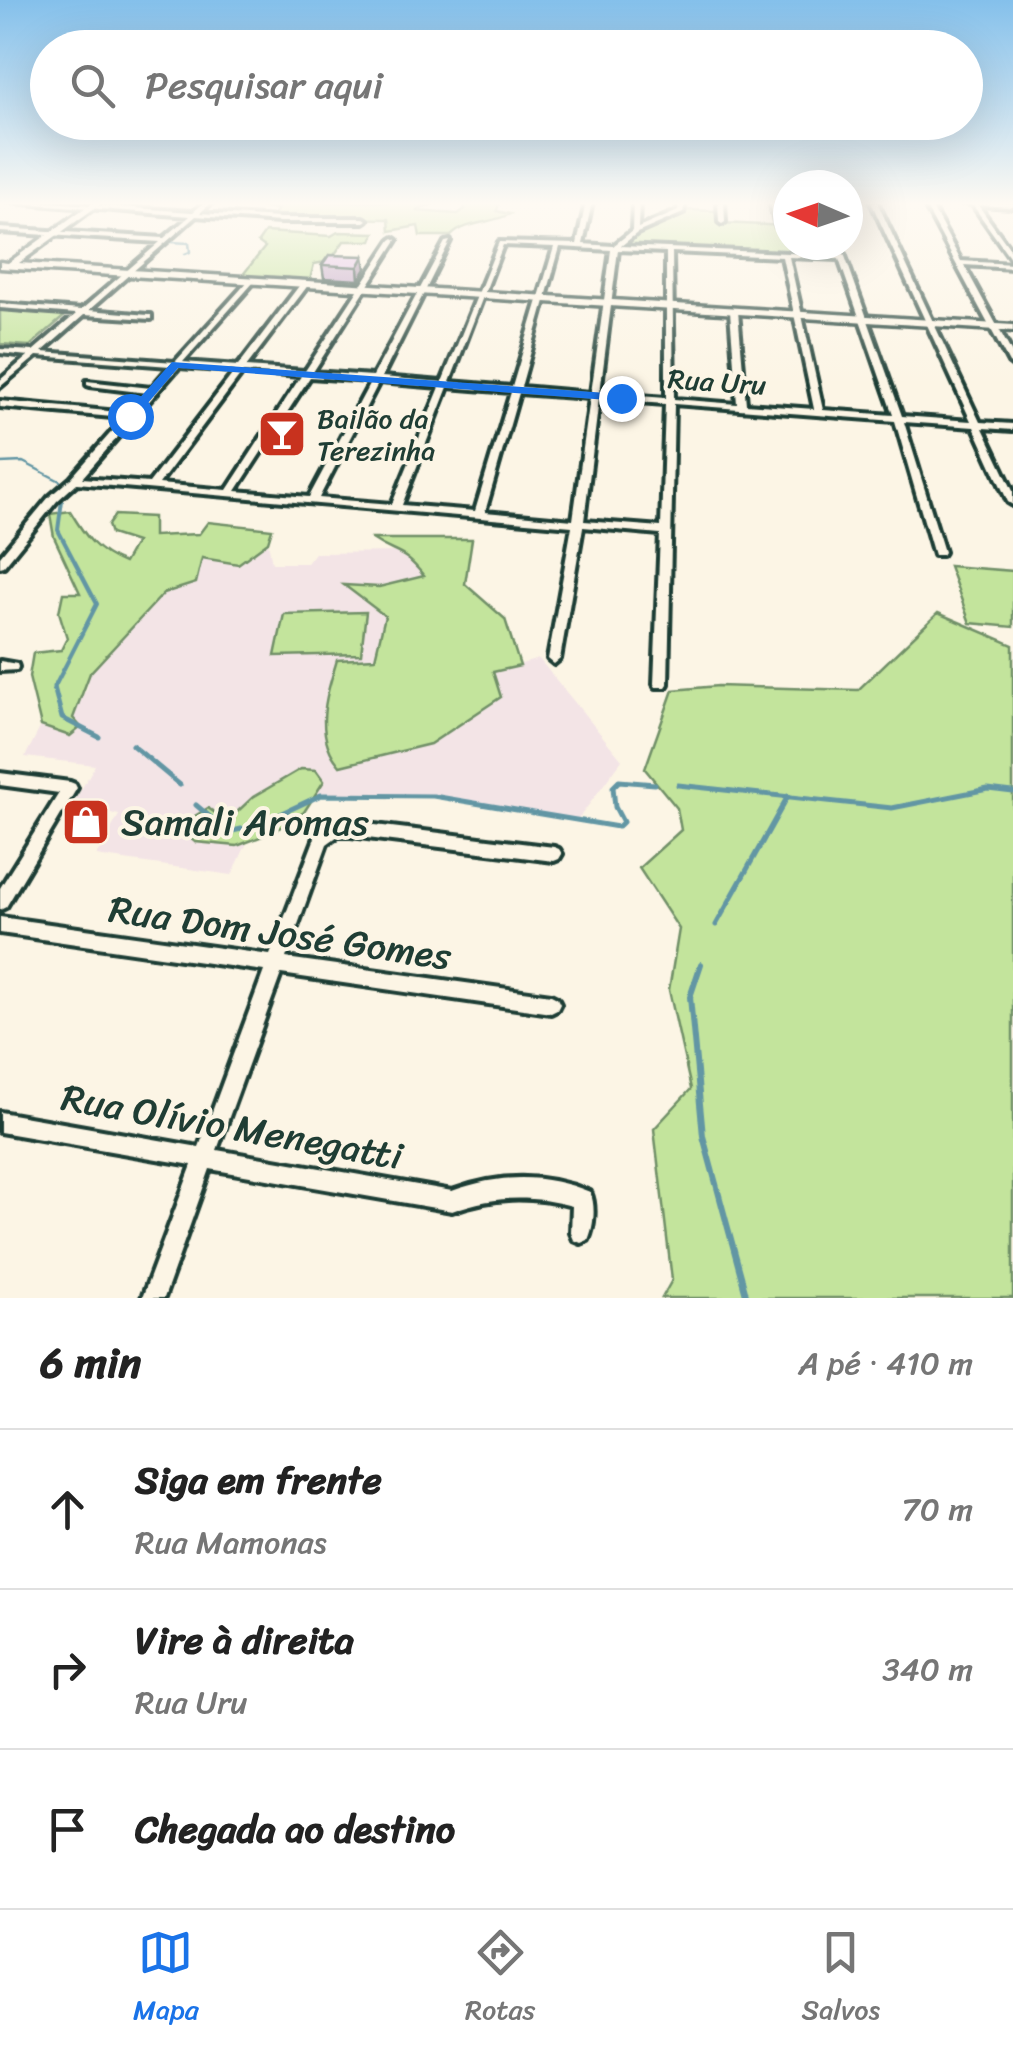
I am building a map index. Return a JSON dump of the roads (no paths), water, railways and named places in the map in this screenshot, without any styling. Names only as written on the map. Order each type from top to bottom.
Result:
[{"type":"street","points":[[0,384],[140,263]]},
{"type":"street","points":[[230,492],[379,263]]},
{"type":"street","points":[[312,500],[437,263]]},
{"type":"street","points":[[396,508],[494,263]]},
{"type":"street","points":[[480,516],[552,263]]},
{"type":"street","points":[[554,658],[578,523],[613,263]]},
{"type":"street","points":[[661,684],[670,402],[669,263]]},
{"type":"street","points":[[788,263],[819,412]]},
{"type":"street","points":[[844,263],[898,418],[938,552]]},
{"type":"street","points":[[901,263],[1013,502]]},
{"type":"street","points":[[958,263],[1013,266]]},
{"type":"street","points":[[958,263],[1013,363]]},
{"type":"street","points":[[3,268],[1013,328]]},
{"type":"street","points":[[0,563],[250,281]]},
{"type":"street","points":[[152,486],[305,284]]},
{"type":"street","points":[[0,306],[148,317]]},
{"type":"street","points":[[734,310],[742,407]]},
{"type":"street","name":"Rua Uru","points":[[0,351],[1013,427]]},
{"type":"street","points":[[90,383],[152,391]]},
{"type":"street","points":[[0,404],[130,416]]},
{"type":"street","points":[[996,466],[1013,467]]},
{"type":"street","points":[[75,480],[665,531]]},
{"type":"street","points":[[0,779],[70,788],[0,902]]},
{"type":"street","points":[[153,1298],[321,840],[335,830],[351,829],[554,854]]},
{"type":"street","name":"Rua Dom José Gomes","points":[[0,925],[551,1004]]},
{"type":"street","name":"Rua Olívio Menegatti","points":[[0,1122],[452,1201],[492,1186],[550,1190],[583,1199],[581,1233]]},
{"type":"waterway","points":[[0,463],[23,462],[60,481]]},
{"type":"waterway","points":[[54,688],[97,604],[58,530],[63,493]]},
{"type":"waterway","points":[[54,688],[62,718],[99,737]]},
{"type":"waterway","points":[[132,745],[180,785]]},
{"type":"waterway","points":[[196,805],[228,832],[255,826],[321,795],[433,796],[618,827],[623,822],[615,807],[613,787],[619,781],[655,784]]},
{"type":"waterway","points":[[678,785],[788,797]]},
{"type":"waterway","points":[[788,797],[892,808],[988,789],[1013,792]]},
{"type":"waterway","points":[[716,925],[788,797]]},
{"type":"waterway","points":[[701,964],[690,997],[703,1136],[747,1298]]},
{"type":"place","name":"Bailão da Terezinha","points":[[282,434]]},
{"type":"place","name":"Samali Aromas","points":[[86,822]]}]
